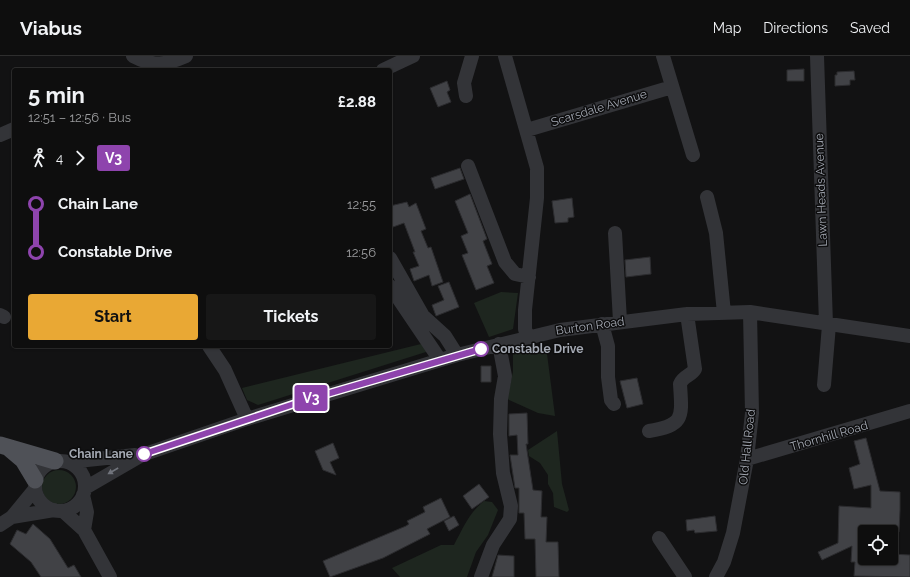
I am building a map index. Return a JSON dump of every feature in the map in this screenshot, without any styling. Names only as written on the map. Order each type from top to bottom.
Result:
[{"type":"main road","points":[[3,446],[62,461]]},
{"type":"main road","points":[[3,446],[23,460],[35,484]]},
{"type":"street","points":[[138,63],[159,65],[186,56]]},
{"type":"street","points":[[387,68],[414,56]]},
{"type":"street","points":[[467,99],[464,83],[472,56]]},
{"type":"street","points":[[506,56],[537,168],[538,184],[525,310],[525,329],[527,336]]},
{"type":"street","points":[[663,56],[693,155]]},
{"type":"street","name":"Lawn Heads Avenue","points":[[817,56],[828,324],[824,385]]},
{"type":"street","name":"Scarsdale Avenue","points":[[527,130],[672,87]]},
{"type":"street","points":[[0,135],[12,130]]},
{"type":"street","points":[[468,166],[505,262],[515,274],[529,277]]},
{"type":"street","points":[[708,197],[716,233],[724,313]]},
{"type":"street","points":[[615,232],[620,321]]},
{"type":"street","points":[[392,256],[424,316],[445,336],[457,355]]},
{"type":"street","points":[[392,289],[440,360]]},
{"type":"street","name":"Burton Road","points":[[84,491],[142,455],[247,418],[457,355],[527,336],[620,321],[687,314],[750,312],[910,336]]},
{"type":"street","name":"Old Hall Road","points":[[716,577],[724,562],[733,533],[747,459],[752,413],[750,312]]},
{"type":"street","points":[[649,431],[672,426],[679,416],[681,406],[681,381],[695,369],[687,314]]},
{"type":"street","points":[[602,324],[608,346],[608,377],[614,404]]},
{"type":"street","points":[[481,577],[493,545],[510,519],[511,506],[504,473],[500,440],[501,399],[505,376],[499,344]]},
{"type":"street","points":[[210,348],[225,370],[247,418]]},
{"type":"street","name":"Thornhill Road","points":[[747,459],[910,412]]},
{"type":"street","name":"Burton Road","points":[[62,461],[142,455]]},
{"type":"street","points":[[0,525],[12,517],[35,484],[42,468],[62,461],[76,467],[82,474],[87,512],[84,530]]},
{"type":"street","points":[[35,484],[41,502],[58,510],[84,530],[110,577]]},
{"type":"street","points":[[12,517],[72,508],[80,501],[84,491]]},
{"type":"street","points":[[659,538],[686,577]]},
{"type":"street","points":[[724,562],[729,577]]},
{"type":"shaded area","points":[[501,292],[518,293],[513,329],[489,337],[474,303]]},
{"type":"shaded area","points":[[421,344],[429,351],[258,405],[247,400],[242,388]]},
{"type":"shaded area","points":[[546,346],[555,416],[538,413],[507,399],[513,372],[513,353]]},
{"type":"shaded area","points":[[557,431],[562,484],[569,510],[567,512],[554,507],[553,493],[548,484],[548,475],[540,463],[529,456],[528,450]]},
{"type":"shaded area","points":[[59,470],[71,475],[76,487],[71,499],[59,504],[47,499],[42,487],[47,475]]},
{"type":"shaded area","points":[[484,501],[492,502],[498,510],[488,535],[476,552],[467,577],[400,577],[392,568],[441,545],[454,545],[470,516]]},
{"type":"building","points":[[804,69],[804,81],[787,81],[787,70]]},
{"type":"building","points":[[854,71],[855,80],[850,80],[850,85],[835,86],[835,75],[837,75],[837,72]]},
{"type":"building","points":[[447,81],[450,90],[447,92],[451,102],[438,107],[430,88]]},
{"type":"building","points":[[460,168],[464,179],[435,189],[431,178]]},
{"type":"building","points":[[470,194],[487,239],[483,241],[492,264],[487,266],[494,283],[476,290],[462,255],[468,253],[461,236],[468,233],[455,201]]},
{"type":"building","points":[[572,198],[574,217],[568,218],[568,222],[555,223],[552,201]]},
{"type":"building","points":[[407,202],[409,207],[416,203],[426,229],[421,231],[428,248],[431,247],[443,282],[432,286],[429,275],[414,281],[410,269],[419,266],[413,252],[415,252],[404,223],[393,227],[392,206]]},
{"type":"building","points":[[650,257],[651,274],[626,277],[625,260]]},
{"type":"building","points":[[449,282],[459,307],[436,316],[432,305],[444,300],[438,286]]},
{"type":"building","points":[[481,366],[491,366],[491,382],[481,382]]},
{"type":"building","points":[[637,378],[643,404],[627,408],[620,381]]},
{"type":"building","points":[[527,413],[528,444],[526,444],[533,490],[542,491],[541,517],[547,517],[546,542],[558,542],[559,577],[536,577],[535,539],[525,539],[524,513],[519,513],[519,488],[515,488],[510,455],[518,455],[517,435],[509,436],[509,414]]},
{"type":"building","points":[[866,438],[880,491],[900,492],[899,532],[898,525],[858,525],[858,565],[898,565],[898,554],[910,555],[910,577],[854,576],[855,562],[851,562],[852,546],[822,560],[818,552],[838,543],[839,506],[871,508],[871,485],[854,489],[849,468],[860,464],[854,441]]},
{"type":"building","points":[[333,443],[339,458],[330,462],[336,475],[323,470],[315,451]]},
{"type":"building","points":[[479,484],[489,497],[472,509],[463,496]]},
{"type":"building","points":[[441,498],[450,517],[427,529],[430,534],[383,558],[330,577],[323,561],[406,526],[409,524],[407,521],[425,512],[423,507]]},
{"type":"building","points":[[454,516],[459,525],[449,531],[444,521]]},
{"type":"building","points":[[715,516],[717,531],[695,533],[694,530],[687,531],[686,520]]},
{"type":"building","points":[[33,524],[50,539],[68,568],[74,565],[81,577],[41,577],[31,562],[10,544],[17,530],[26,534]]},
{"type":"building","points":[[498,555],[514,556],[514,577],[492,577]]},
{"type":"bus line","name":"V3","points":[[144,454],[247,418],[481,349]]},
{"type":"place","name":"Constable Drive","points":[[481,349]]},
{"type":"place","name":"Chain Lane","points":[[144,454]]}]
